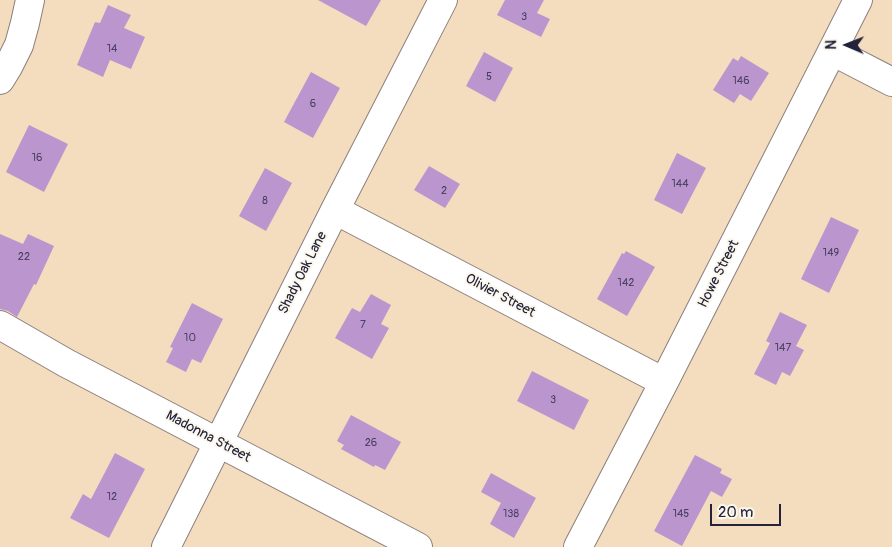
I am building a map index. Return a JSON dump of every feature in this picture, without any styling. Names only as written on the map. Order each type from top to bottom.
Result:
[{"type":"street","points":[[0,80],[18,44],[30,0]]},
{"type":"street","name":"Shady Oak Lane","points":[[166,547],[443,0]]},
{"type":"street","name":"Howe Street","points":[[578,547],[858,0]]},
{"type":"street","points":[[832,50],[892,82]]},
{"type":"street","name":"Olivier Street","points":[[335,210],[664,382]]},
{"type":"street","name":"Madonna Street","points":[[0,325],[66,363],[418,547]]},
{"type":"building","points":[[318,0],[381,0],[366,26]]},
{"type":"building","points":[[505,0],[544,0],[537,13],[550,19],[541,37],[497,15]]},
{"type":"building","points":[[108,5],[131,15],[124,28],[145,37],[131,69],[110,60],[103,77],[77,65],[95,22],[100,23]]},
{"type":"building","points":[[484,52],[513,68],[495,102],[466,86]]},
{"type":"building","points":[[741,56],[769,73],[751,101],[740,94],[734,103],[713,90],[733,58],[738,61]]},
{"type":"building","points":[[311,72],[340,88],[313,138],[284,122]]},
{"type":"building","points":[[29,125],[68,144],[44,192],[6,172]]},
{"type":"building","points":[[677,153],[706,168],[682,214],[654,200]]},
{"type":"building","points":[[429,166],[460,184],[445,208],[414,190]]},
{"type":"building","points":[[265,168],[292,183],[266,231],[239,216]]},
{"type":"building","points":[[831,217],[859,230],[829,293],[801,279]]},
{"type":"building","points":[[0,234],[23,244],[28,234],[54,246],[36,285],[34,284],[17,317],[8,311],[0,309]]},
{"type":"building","points":[[626,251],[655,267],[627,316],[597,299],[622,253],[624,254]]},
{"type":"building","points":[[371,294],[391,305],[381,324],[389,328],[372,359],[335,338],[352,308],[360,312]]},
{"type":"building","points":[[192,303],[223,319],[201,363],[192,359],[186,372],[166,362],[173,348],[170,347]]},
{"type":"building","points":[[780,312],[807,325],[796,346],[804,350],[790,376],[782,372],[776,385],[754,374],[770,343],[766,341]]},
{"type":"building","points":[[532,371],[589,400],[574,430],[517,401]]},
{"type":"building","points":[[351,415],[401,442],[385,470],[375,465],[374,467],[341,449],[344,445],[337,441]]},
{"type":"building","points":[[115,453],[145,469],[109,538],[70,518],[83,494],[91,499]]},
{"type":"building","points":[[695,455],[722,469],[720,473],[732,479],[722,497],[711,491],[682,546],[654,531]]},
{"type":"building","points":[[491,473],[536,498],[514,538],[490,524],[501,503],[481,492]]}]
